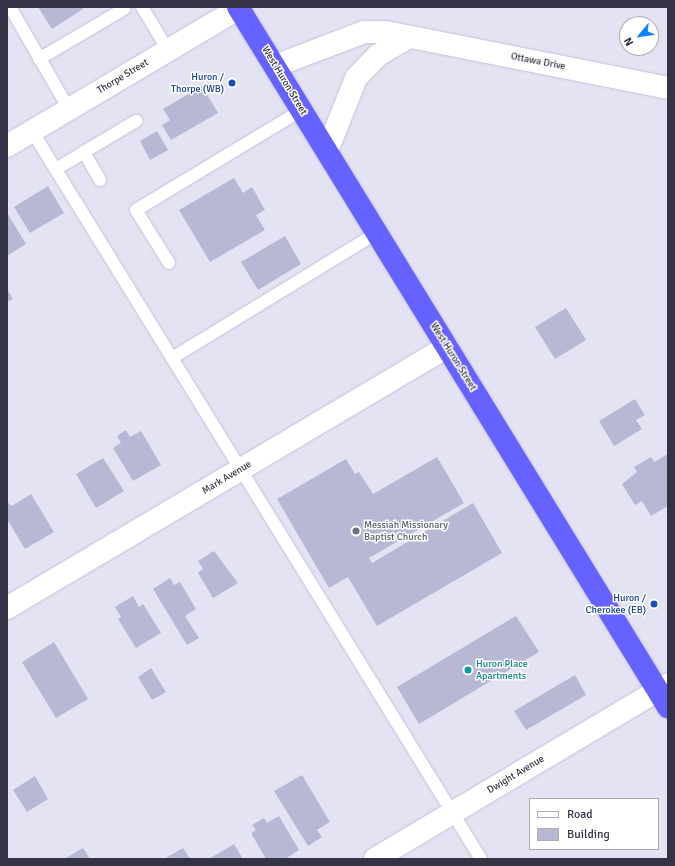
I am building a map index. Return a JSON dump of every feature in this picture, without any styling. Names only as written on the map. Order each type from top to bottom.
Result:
[{"type":"highway","name":"West Huron Street","points":[[239,7],[447,347],[665,694]]},
{"type":"street","name":"Thorpe Street","points":[[7,146],[239,7]]},
{"type":"street","name":"Ottawa Drive","points":[[274,66],[364,32],[386,32],[408,38],[668,88]]},
{"type":"street","points":[[327,151],[356,78],[378,55],[408,38]]},
{"type":"street","name":"Mark Avenue","points":[[7,608],[447,347]]},
{"type":"street","name":"Dwight Avenue","points":[[375,859],[453,813],[665,694]]},
{"type":"lane","points":[[10,7],[69,109]]},
{"type":"lane","points":[[142,7],[168,50]]},
{"type":"lane","points":[[39,59],[125,8]]},
{"type":"lane","points":[[169,263],[136,210],[302,110]]},
{"type":"lane","points":[[56,169],[136,121]]},
{"type":"lane","points":[[32,131],[242,469],[481,859]]},
{"type":"lane","points":[[84,152],[100,180]]},
{"type":"lane","points":[[172,358],[377,233]]},
{"type":"building","points":[[38,7],[82,7],[83,9],[52,29]]},
{"type":"building","points":[[202,86],[218,113],[171,140],[162,125],[170,120],[163,109]]},
{"type":"building","points":[[157,131],[168,150],[150,160],[140,141]]},
{"type":"building","points":[[234,178],[243,193],[252,187],[265,210],[256,215],[265,230],[210,262],[179,210]]},
{"type":"building","points":[[48,186],[64,213],[30,233],[14,207]]},
{"type":"building","points":[[7,213],[26,244],[7,256]]},
{"type":"building","points":[[285,236],[301,264],[258,290],[241,262]]},
{"type":"building","points":[[7,289],[13,299],[7,302]]},
{"type":"building","points":[[566,308],[586,340],[555,359],[535,327]]},
{"type":"building","points":[[635,399],[645,415],[636,420],[642,429],[614,446],[599,421]]},
{"type":"building","points":[[126,430],[130,437],[141,431],[161,465],[133,481],[113,448],[121,443],[117,436]]},
{"type":"building","points":[[668,454],[668,506],[651,516],[642,501],[635,505],[622,484],[637,472],[634,467],[651,457],[654,462]]},
{"type":"building","points":[[437,457],[464,503],[369,558],[372,563],[473,503],[502,553],[377,626],[348,577],[329,588],[277,499],[346,459],[355,474],[359,472],[373,494]]},
{"type":"building","points":[[103,458],[124,491],[96,508],[76,474]]},
{"type":"building","points":[[31,494],[54,532],[25,549],[7,519],[7,502],[12,506]]},
{"type":"building","points":[[214,551],[238,583],[213,598],[198,573],[203,569],[198,561]]},
{"type":"building","points":[[170,578],[174,585],[180,582],[196,609],[185,616],[199,638],[187,645],[153,589]]},
{"type":"building","points":[[133,596],[139,607],[143,604],[161,633],[136,648],[118,619],[121,617],[115,607]]},
{"type":"building","name":"Huron Place Apartments","points":[[516,616],[539,652],[419,724],[397,687]]},
{"type":"building","points":[[54,642],[88,699],[56,718],[22,662]]},
{"type":"building","points":[[151,668],[166,692],[152,700],[138,677]]},
{"type":"building","points":[[575,675],[586,695],[526,730],[514,711]]},
{"type":"building","points":[[302,775],[330,822],[317,830],[322,837],[308,846],[274,791]]},
{"type":"building","points":[[35,776],[48,799],[27,812],[13,790]]},
{"type":"building","points":[[279,816],[299,850],[285,859],[266,859],[251,833],[256,830],[252,825],[264,818],[267,823]]},
{"type":"building","points":[[234,844],[243,859],[209,859]]},
{"type":"building","points":[[83,848],[90,859],[64,859]]},
{"type":"building","points":[[183,848],[190,859],[164,859]]},
{"type":"place","name":"Huron / Thorpe (WB)","points":[[232,83]]},
{"type":"place","name":"Messiah Missionary Baptist Church","points":[[356,531]]},
{"type":"place","name":"Huron / Cherokee (EB)","points":[[654,604]]},
{"type":"place","name":"Huron Place Apartments","points":[[468,670]]}]
